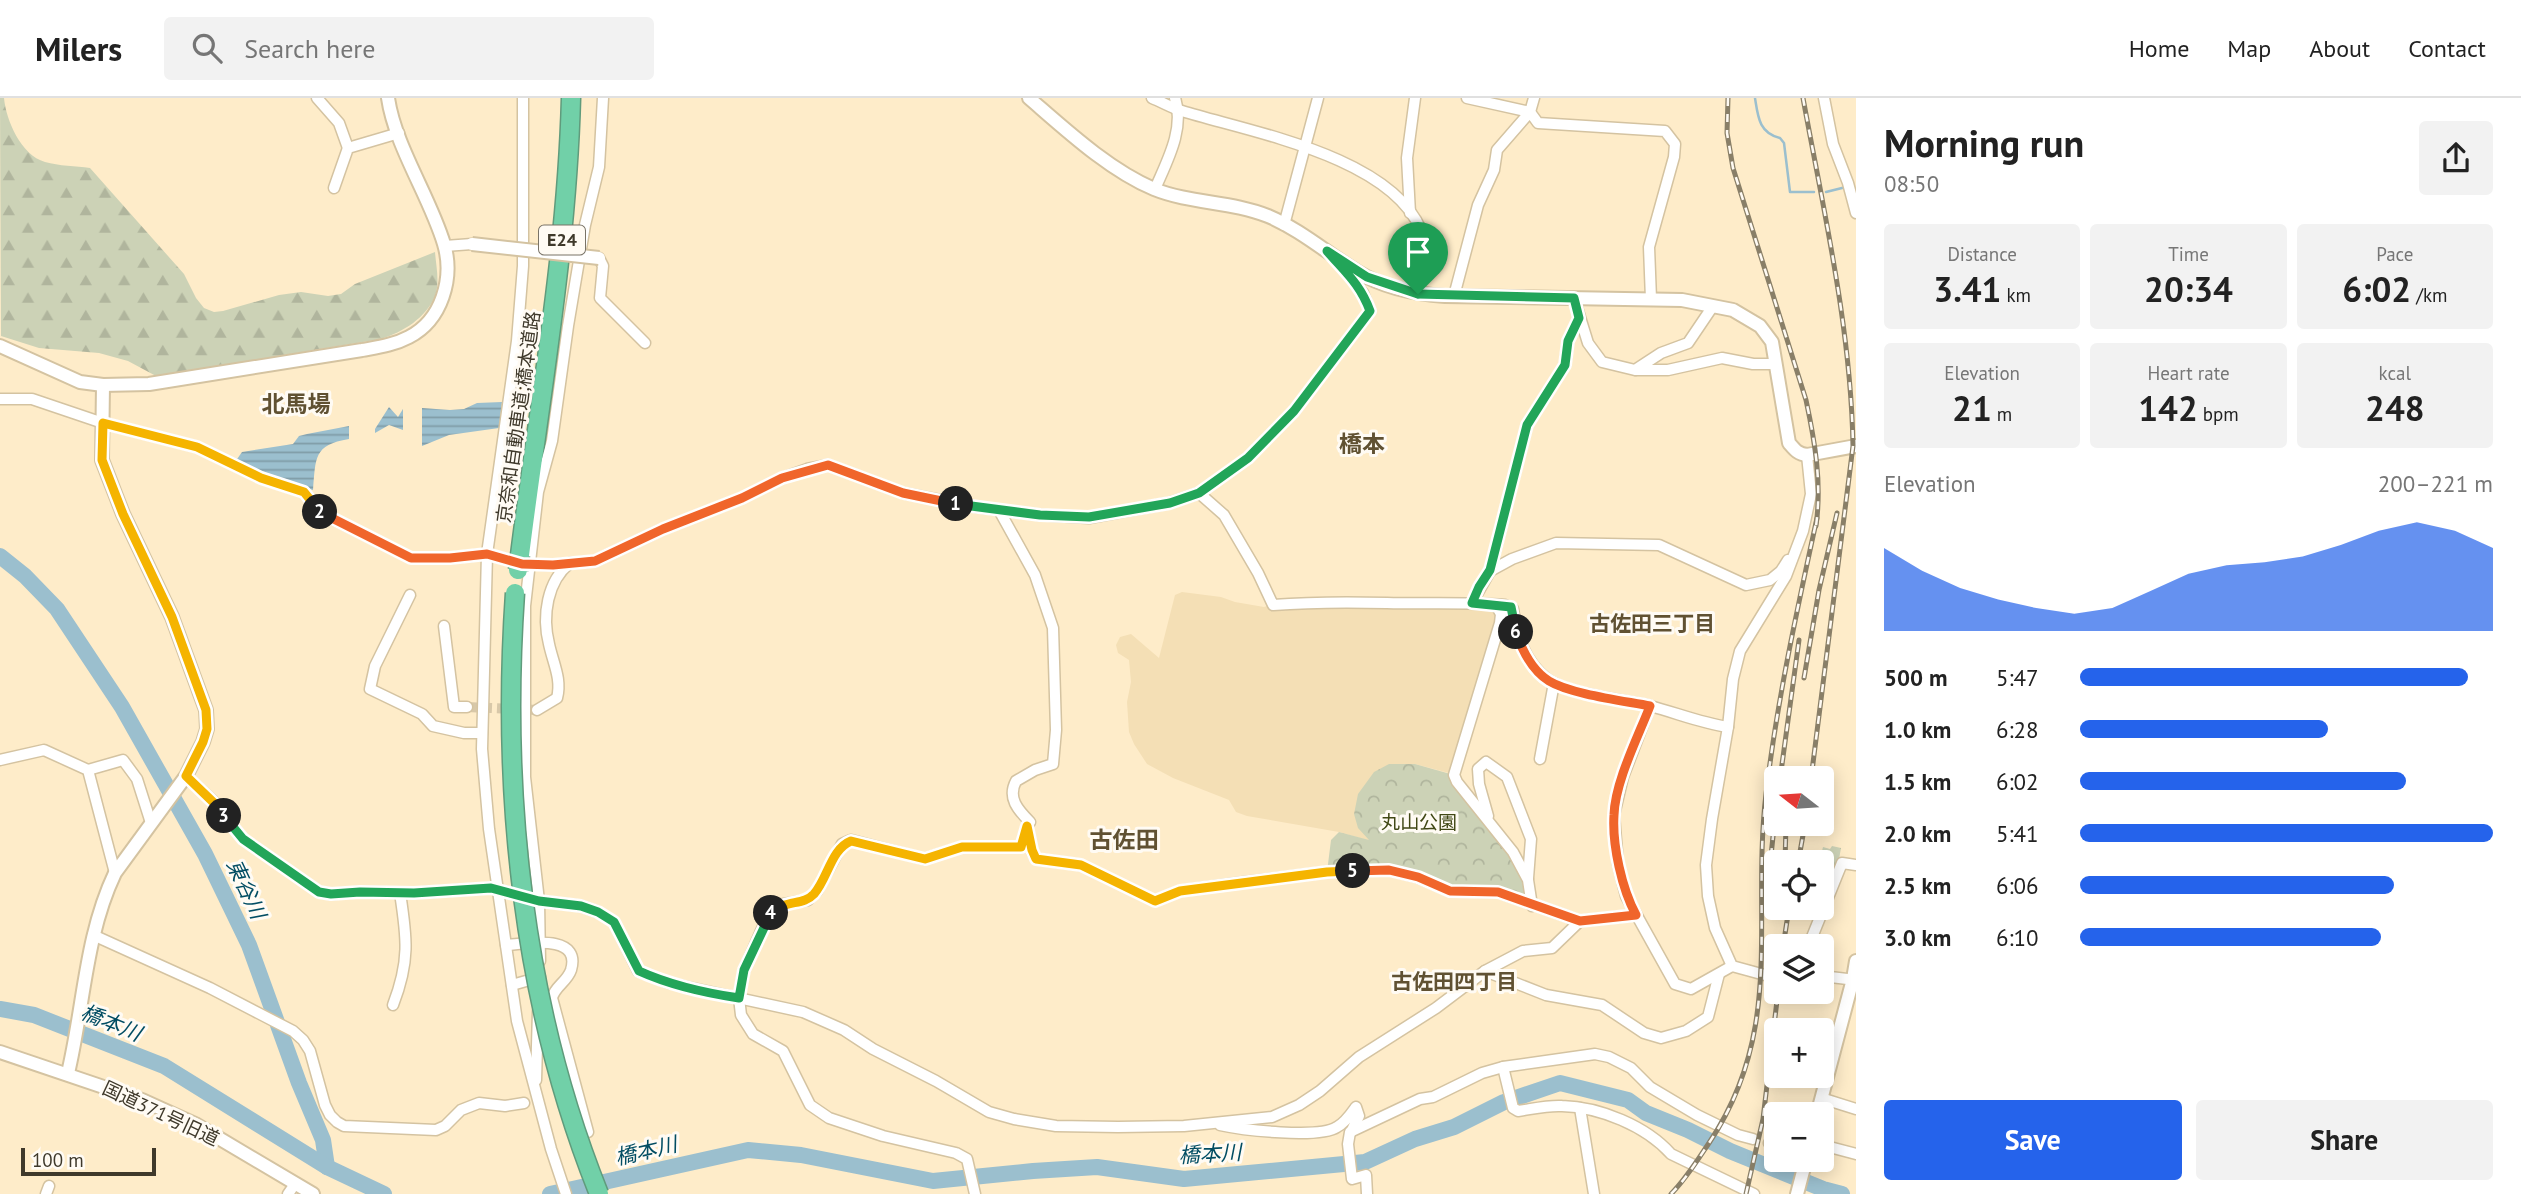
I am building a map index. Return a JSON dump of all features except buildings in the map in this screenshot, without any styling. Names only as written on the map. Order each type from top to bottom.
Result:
[{"type":"highway","name":"京奈和自動車道;橋本道路","points":[[571,98],[569,158],[559,273],[534,445],[522,563],[515,593],[511,733],[513,801],[529,937],[545,1017],[567,1099],[599,1194]]},
{"type":"street","points":[[317,98],[339,123],[348,149],[334,188]]},
{"type":"street","points":[[0,346],[80,382],[103,385],[149,384],[395,343],[420,330],[442,301],[447,280],[445,246],[399,133],[388,98]]},
{"type":"street","points":[[523,98],[523,265],[513,371],[487,554],[482,733],[489,829],[517,1021],[551,1149],[566,1194]]},
{"type":"street","points":[[536,1091],[541,943],[525,777],[522,563],[552,441],[568,326],[598,167],[603,98]]},
{"type":"street","points":[[1030,98],[1067,130],[1128,175],[1155,189],[1191,200],[1229,205],[1266,216],[1367,277],[1418,294],[1682,300],[1733,310],[1760,326],[1772,342],[1789,443],[1800,454],[1856,446]]},
{"type":"street","points":[[1152,98],[1179,110],[1252,129],[1343,162],[1388,191],[1410,213],[1421,231],[1424,249],[1418,294]]},
{"type":"street","points":[[1155,189],[1175,137],[1179,110],[1175,98]]},
{"type":"street","points":[[1284,225],[1318,98]]},
{"type":"street","points":[[1410,213],[1407,158],[1415,98]]},
{"type":"street","points":[[1467,98],[1530,112],[1538,124],[1665,131],[1675,145],[1668,186],[1649,247],[1651,299]]},
{"type":"street","points":[[1454,296],[1478,205],[1494,170],[1497,150],[1530,112],[1534,98]]},
{"type":"street","points":[[1824,98],[1833,144],[1856,213]]},
{"type":"street","points":[[348,149],[399,133]]},
{"type":"street","points":[[445,246],[472,244],[599,258],[603,266],[600,298],[645,343]]},
{"type":"street","points":[[0,399],[32,400],[103,423],[197,447],[261,478],[304,492],[321,513],[411,558],[487,554],[522,563],[595,561],[782,478],[828,465],[903,493],[999,510],[1089,517],[1170,503],[1199,493],[1248,458],[1294,411],[1370,311],[1353,278],[1327,251]]},
{"type":"street","points":[[1574,298],[1588,343],[1602,362],[1635,370],[1668,370],[1722,358],[1753,364],[1774,364]]},
{"type":"street","points":[[1635,370],[1661,353],[1688,343],[1713,306]]},
{"type":"street","points":[[1472,603],[1490,570],[1527,425],[1565,365],[1568,341],[1579,318]]},
{"type":"street","points":[[68,1073],[93,935],[107,890],[115,873],[183,780],[207,729],[206,710],[172,617],[123,514],[102,460],[103,385]]},
{"type":"street","points":[[1732,967],[1715,928],[1708,896],[1706,865],[1733,678],[1740,651],[1786,576],[1802,531],[1811,494],[1807,454]]},
{"type":"street","points":[[1199,493],[1224,515],[1258,573],[1273,605],[1336,601],[1505,605],[1513,609],[1517,634],[1525,654],[1546,679],[1592,695],[1650,706],[1702,723],[1728,727]]},
{"type":"street","points":[[975,1194],[967,1159],[956,1153],[883,1136],[836,1121],[810,1105],[783,1051],[753,1034],[741,1015],[739,998],[744,970],[772,911],[784,904],[808,900],[817,891],[842,844],[851,841],[925,859],[962,847],[1021,847],[1030,822],[1013,802],[1012,793],[1016,781],[1053,764],[1056,730],[1053,628],[1035,575],[999,510]]},
{"type":"street","points":[[1490,570],[1556,543],[1635,543],[1659,545],[1746,585],[1770,580],[1781,571],[1793,554]]},
{"type":"street","points":[[537,710],[557,698],[561,685],[548,642],[546,624],[554,580],[559,572],[571,563]]},
{"type":"street","points":[[410,595],[375,666],[370,689],[422,714],[433,726],[464,733],[482,733]]},
{"type":"street","points":[[1496,605],[1501,614],[1500,623],[1454,775],[1513,852],[1528,880]]},
{"type":"street","points":[[444,626],[454,707],[467,707]]},
{"type":"street","points":[[1540,760],[1554,683]]},
{"type":"street","points":[[1650,706],[1623,776],[1614,815],[1618,864],[1626,896],[1675,984],[1691,989],[1732,967],[1764,975]]},
{"type":"street","points":[[0,760],[44,750],[88,770],[123,760],[137,779],[153,820]]},
{"type":"street","points":[[1489,820],[1479,784],[1478,768],[1486,762],[1507,777],[1531,839],[1528,880],[1532,906]]},
{"type":"street","points":[[88,770],[115,873]]},
{"type":"street","points":[[183,780],[213,802],[243,839],[319,892],[331,894],[498,890],[539,901],[581,906],[614,922],[639,971],[668,983],[803,1012],[844,1030],[873,1049],[989,1112],[1056,1126],[1184,1126],[1272,1116],[1299,1105],[1359,1057],[1436,1008],[1485,971],[1522,951],[1552,948],[1580,921]]},
{"type":"street","points":[[1027,826],[1036,859],[1081,865],[1155,901],[1180,891],[1245,882],[1327,872],[1389,870],[1418,877],[1450,891],[1498,892],[1580,921],[1636,915]]},
{"type":"street","points":[[1813,934],[1842,863],[1856,865]]},
{"type":"street","points":[[393,1005],[407,956],[407,934],[400,893]]},
{"type":"street","points":[[93,935],[210,988],[293,1031],[310,1051],[330,1115],[344,1126],[436,1130],[461,1110],[479,1103],[505,1106],[524,1102]]},
{"type":"street","points":[[506,945],[554,943],[565,948],[572,961],[570,973],[557,987],[552,998],[588,1132]]},
{"type":"street","points":[[1820,1102],[1854,980],[1856,961]]},
{"type":"street","points":[[1485,971],[1546,995],[1602,1005],[1644,1034],[1661,1038],[1686,1031],[1708,1017],[1719,974]]},
{"type":"street","points":[[512,985],[540,977]]},
{"type":"street","points":[[1834,978],[1854,980]]},
{"type":"street","name":"国道371号旧道","points":[[0,1052],[142,1100],[195,1124],[292,1189],[313,1194]]},
{"type":"street","points":[[1350,1132],[1482,1073],[1503,1067],[1595,1054],[1609,1057],[1631,1068],[1650,1087],[1697,1115],[1738,1135],[1753,1139]]},
{"type":"street","points":[[1503,1067],[1513,1108],[1518,1111],[1561,1105],[1592,1109],[1632,1126],[1663,1145],[1671,1154],[1754,1194]]},
{"type":"street","points":[[1821,1098],[1856,1108]]},
{"type":"street","points":[[1213,1123],[1251,1131],[1313,1133],[1338,1127],[1356,1107],[1359,1116],[1350,1132],[1348,1144],[1352,1180],[1366,1175],[1367,1194]]},
{"type":"street","points":[[1580,1108],[1594,1194]]},
{"type":"street","points":[[1834,1148],[1856,1154]]},
{"type":"street","points":[[1797,1194],[1803,1172]]},
{"type":"shaded area","points":[[1182,592],[1264,607],[1270,605],[1274,611],[1315,605],[1492,607],[1498,616],[1458,753],[1449,773],[1415,764],[1370,841],[1339,832],[1247,816],[1236,812],[1229,800],[1173,778],[1147,764],[1129,732],[1129,660],[1118,653],[1116,645],[1120,637],[1131,634],[1159,658],[1175,595]]},
{"type":"green space","points":[[0,98],[4,98],[16,136],[29,152],[45,162],[90,168],[184,274],[204,308],[214,312],[223,311],[279,295],[301,292],[328,296],[341,294],[355,284],[435,252],[435,296],[426,311],[413,323],[381,339],[156,376],[128,361],[99,353],[39,348],[1,336]]},
{"type":"green space","name":"丸山公園","points":[[1389,764],[1415,764],[1454,775],[1528,880],[1532,906],[1502,893],[1450,891],[1389,870],[1327,872],[1331,840],[1339,832],[1369,840],[1358,828],[1354,814],[1358,794],[1374,772]]},
{"type":"green space","points":[[1832,846],[1841,848],[1834,875],[1834,850],[1822,850],[1823,847],[1830,849]]},
{"type":"water","points":[[502,402],[499,428],[449,435],[422,446],[422,408],[464,409],[477,403]]},
{"type":"water","points":[[389,407],[398,417],[403,409],[403,430],[389,425],[375,433],[375,429]]},
{"type":"water","points":[[349,426],[349,439],[329,445],[319,455],[313,490],[268,477],[235,462],[242,452],[293,444],[299,436]]},
{"type":"waterway","points":[[1755,98],[1764,128],[1784,143],[1790,192],[1814,192]]},
{"type":"waterway","points":[[1826,192],[1846,187]]},
{"type":"waterway","name":"東谷川","points":[[0,556],[25,576],[57,609],[122,707],[205,854],[249,945],[299,1083],[323,1140],[327,1167]]},
{"type":"waterway","name":"橋本川","points":[[0,1009],[34,1015],[164,1066],[327,1167],[384,1194]]},
{"type":"waterway","name":"橋本川","points":[[550,1194],[748,1150],[801,1155],[933,1181],[1097,1167],[1184,1179],[1365,1162],[1415,1139],[1454,1127],[1504,1102],[1560,1083],[1628,1100],[1646,1113],[1730,1151],[1823,1189],[1842,1194]]},
{"type":"tunnel","points":[[467,707],[537,710]]},
{"type":"railway","points":[[1728,98],[1727,133],[1733,168],[1806,400],[1818,478],[1816,526]]},
{"type":"railway","points":[[1803,98],[1842,315],[1853,446],[1813,766]]},
{"type":"railway","points":[[1804,678],[1819,590],[1837,513]]},
{"type":"railway","points":[[1671,1194],[1709,1143],[1733,1100],[1748,1058],[1757,1015],[1761,973],[1762,840],[1766,794],[1782,690],[1817,518]]},
{"type":"railway","points":[[1782,766],[1799,640]]},
{"type":"railway","points":[[1772,850],[1773,836]]},
{"type":"railway","points":[[1785,850],[1786,836]]},
{"type":"railway","points":[[1800,850],[1803,836]]},
{"type":"railway","points":[[1785,934],[1787,920]]},
{"type":"railway","points":[[1746,1194],[1763,1119],[1777,1004]]},
{"type":"district","name":"北馬場","points":[[296,404]]},
{"type":"district","name":"橋本","points":[[1362,444]]},
{"type":"district","name":"古佐田三丁目","points":[[1652,624]]},
{"type":"district","name":"古佐田","points":[[1124,840]]},
{"type":"district","name":"古佐田四丁目","points":[[1454,982]]},
{"type":"route","points":[[1327,251],[1367,277],[1418,294],[1574,298],[1579,318],[1568,341],[1565,365],[1527,425],[1490,570],[1472,603],[1501,605],[1513,609],[1517,634],[1525,654],[1546,679],[1592,695],[1650,706],[1623,776],[1614,815],[1618,864],[1626,896],[1636,915],[1580,921],[1498,892],[1450,891],[1418,877],[1389,870],[1327,872],[1245,882],[1180,891],[1155,901],[1081,865],[1036,859],[1027,826],[1021,847],[962,847],[925,859],[851,841],[842,844],[817,891],[808,900],[784,904],[772,911],[744,970],[739,998],[668,983],[639,971],[614,922],[581,906],[539,901],[491,888],[414,893],[319,892],[243,839],[213,802],[186,776],[207,729],[206,710],[172,617],[123,514],[102,460],[103,423],[197,447],[261,478],[304,492],[321,513],[411,558],[487,554],[522,564],[553,565],[595,561],[782,478],[828,465],[903,493],[937,501],[1040,515],[1089,517],[1170,503],[1199,493],[1248,458],[1294,411],[1370,311],[1353,278],[1327,251]]}]
